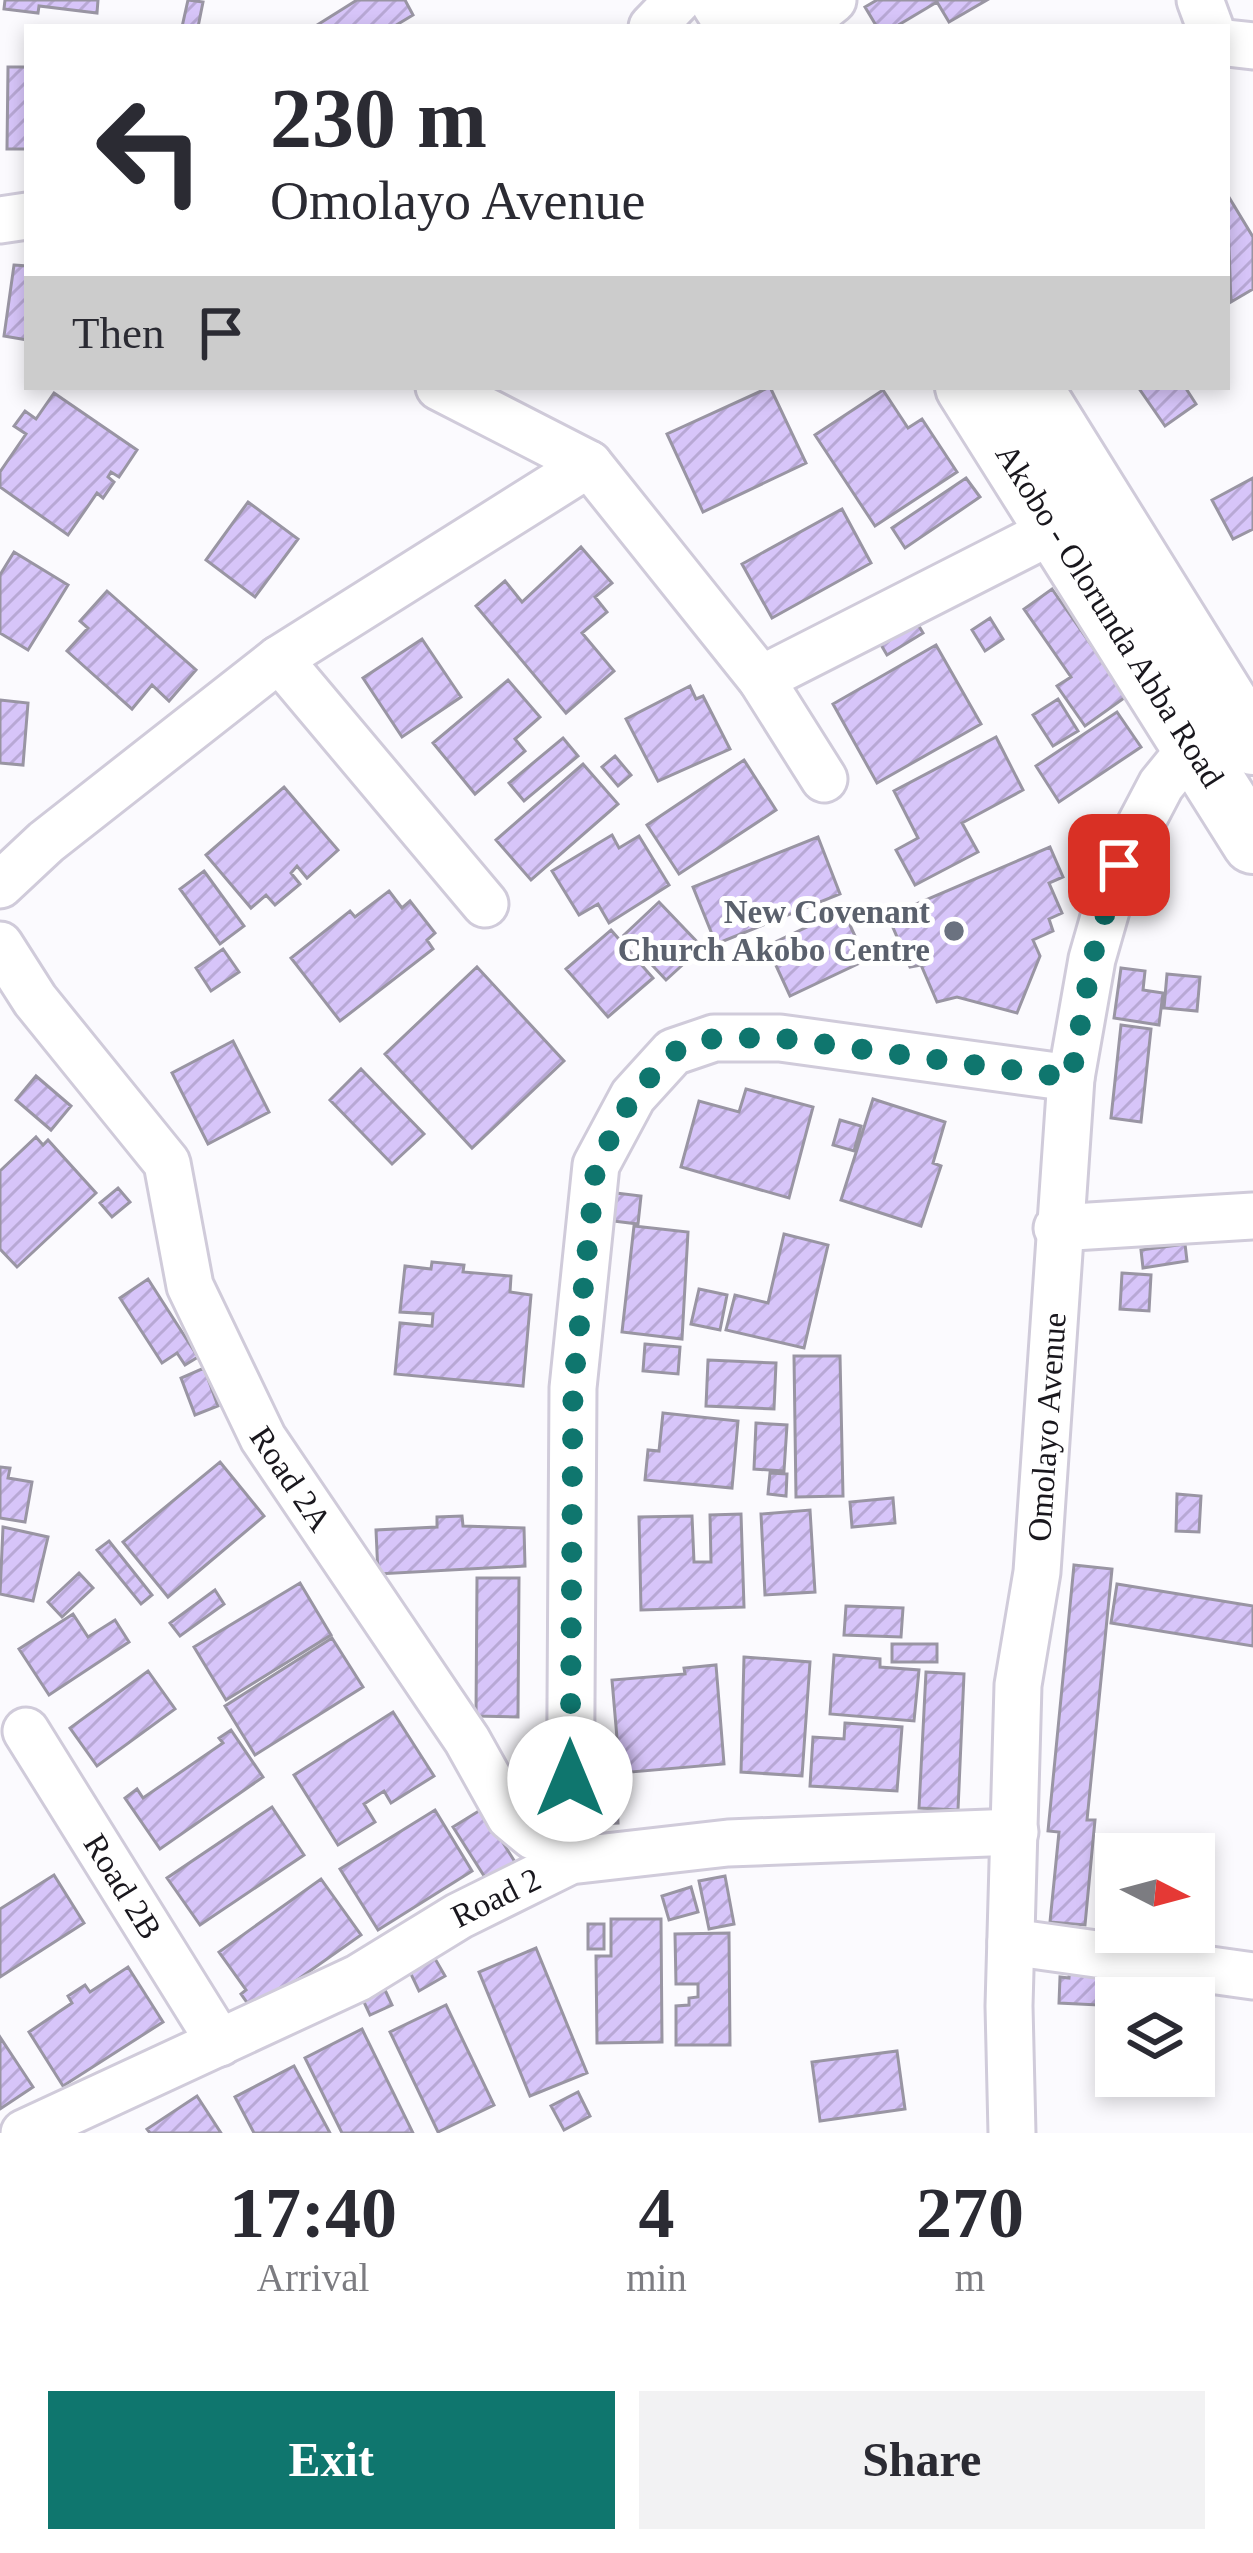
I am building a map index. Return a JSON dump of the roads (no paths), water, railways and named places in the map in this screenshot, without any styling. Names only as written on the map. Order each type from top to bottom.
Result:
[{"type":"main road","name":"Akobo - Olorunda Abba Road","points":[[968,390],[1253,843]]},
{"type":"main road","name":"Akobo - Olorunda Abba Road","points":[[1032,390],[1253,744]]},
{"type":"street","points":[[655,24],[678,0]]},
{"type":"street","points":[[445,390],[590,464],[760,679],[824,779]]},
{"type":"street","points":[[0,885],[46,842],[279,659],[590,464]]},
{"type":"street","points":[[760,679],[1056,530]]},
{"type":"street","points":[[279,659],[485,904]]},
{"type":"street","name":"Omolayo Avenue","points":[[1012,2133],[1018,1685],[1040,1539],[1057,1228],[1071,1078],[1092,959],[1119,865],[1162,785],[1191,748]]},
{"type":"street","name":"Road 2A","points":[[0,945],[35,1000],[167,1163],[190,1286],[262,1438],[467,1740],[510,1817],[533,1835],[570,1841]]},
{"type":"street","points":[[570,1841],[573,1388],[596,1165],[633,1096],[673,1052],[715,1038],[780,1038],[1071,1078]]},
{"type":"street","points":[[1057,1228],[1253,1216]]},
{"type":"street","name":"Road 2B","points":[[26,1731],[220,2043]]},
{"type":"street","name":"Road 2","points":[[24,2133],[358,1978],[570,1841],[728,1843],[1015,1832]]},
{"type":"street","points":[[1011,1942],[1253,1976]]},
{"type":"place","name":"New Covenant Church Akobo Centre","points":[[954,931]]}]
